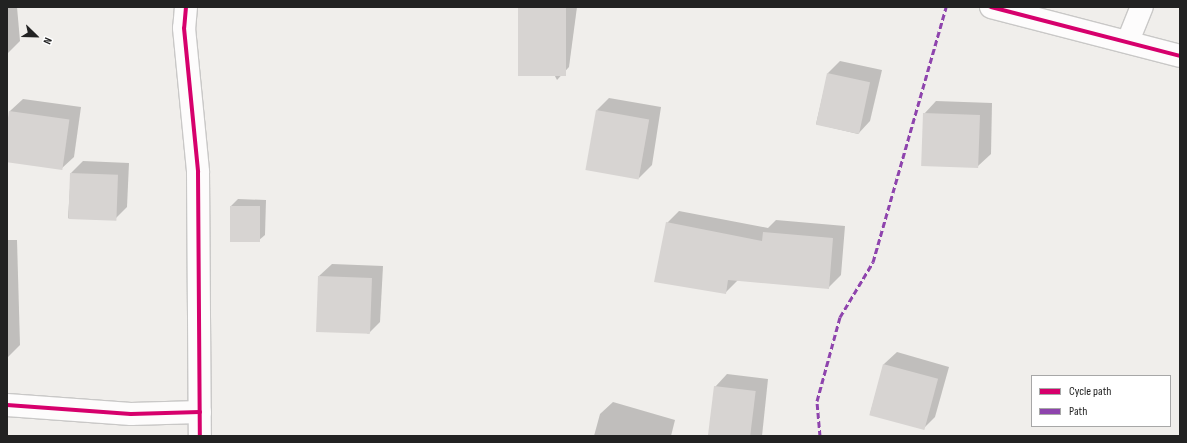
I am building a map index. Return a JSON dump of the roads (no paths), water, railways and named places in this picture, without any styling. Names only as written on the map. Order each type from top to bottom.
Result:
[{"type":"street","points":[[186,7],[184,28],[198,172],[200,436]]},
{"type":"street","points":[[991,7],[1128,41],[1180,56]]},
{"type":"street","points":[[1128,41],[1142,7]]},
{"type":"street","points":[[7,405],[131,414],[200,412]]}]
